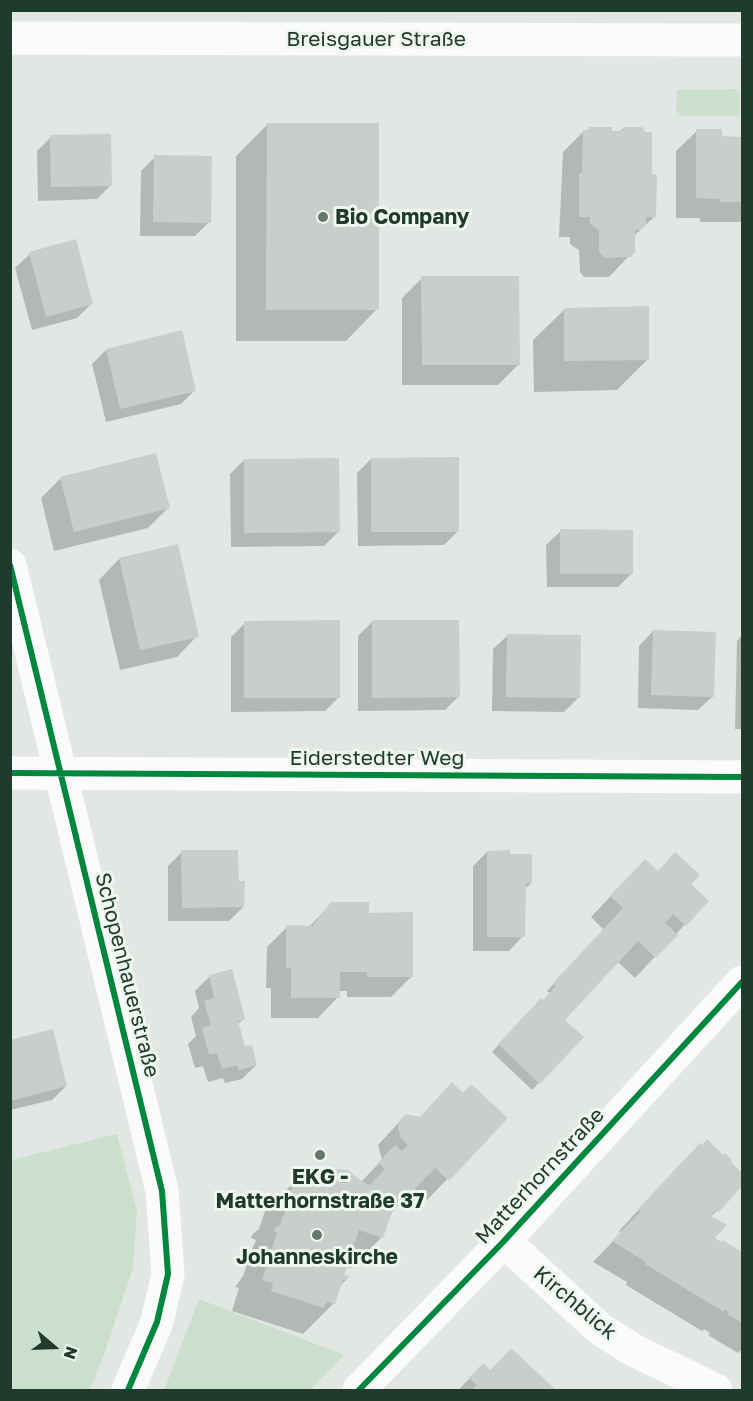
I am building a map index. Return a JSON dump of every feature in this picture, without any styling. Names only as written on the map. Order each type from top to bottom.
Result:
[{"type":"street","name":"Breisgauer Straße","points":[[10,38],[742,40]]},
{"type":"street","name":"Schopenhauerstraße","points":[[10,565],[162,1191],[168,1274],[158,1322],[128,1390]]},
{"type":"street","name":"Eiderstedter Weg","points":[[10,773],[742,777]]},
{"type":"street","name":"Matterhornstraße","points":[[358,1390],[504,1241],[742,982]]},
{"type":"street","name":"Kirchblick","points":[[504,1241],[600,1329],[633,1350],[716,1390]]},
{"type":"green space","points":[[736,89],[740,93],[739,116],[682,116],[676,111],[677,90]]},
{"type":"green space","points":[[117,1134],[137,1211],[133,1268],[90,1390],[11,1390],[11,1160]]},
{"type":"green space","points":[[199,1299],[344,1355],[310,1390],[164,1390]]},
{"type":"building","name":"Bio Company","points":[[267,123],[379,123],[379,310],[266,310]]},
{"type":"building","points":[[589,127],[612,127],[612,131],[622,131],[623,127],[642,127],[645,132],[652,132],[652,174],[657,175],[656,217],[646,217],[646,224],[641,230],[635,230],[635,252],[631,257],[605,258],[599,252],[599,230],[590,224],[590,217],[579,217],[579,173],[582,173],[583,130],[589,130]]},
{"type":"building","points":[[696,129],[722,129],[722,136],[742,137],[742,202],[719,202],[720,199],[696,198]]},
{"type":"building","points":[[111,134],[112,186],[51,187],[50,135]]},
{"type":"building","points":[[154,155],[212,156],[211,223],[153,222]]},
{"type":"building","points":[[76,239],[93,304],[46,317],[29,252]]},
{"type":"building","points":[[421,276],[519,276],[520,365],[422,365]]},
{"type":"building","points":[[649,306],[649,360],[564,361],[564,308]]},
{"type":"building","points":[[182,330],[196,391],[120,409],[106,349]]},
{"type":"building","points":[[156,453],[170,508],[74,532],[60,477]]},
{"type":"building","points":[[459,457],[459,532],[371,532],[371,458]]},
{"type":"building","points":[[339,458],[340,532],[244,533],[244,459]]},
{"type":"building","points":[[560,529],[633,530],[633,574],[560,574]]},
{"type":"building","points":[[178,544],[199,637],[140,650],[119,558]]},
{"type":"building","points":[[340,620],[340,698],[244,698],[244,621]]},
{"type":"building","points":[[372,620],[459,620],[460,697],[372,698]]},
{"type":"building","points":[[653,630],[716,632],[714,697],[651,695]]},
{"type":"building","points":[[507,634],[581,635],[580,698],[506,697]]},
{"type":"building","points":[[181,850],[238,850],[239,881],[245,881],[244,907],[182,908]]},
{"type":"building","points":[[510,850],[510,854],[532,854],[532,883],[526,883],[525,937],[487,937],[487,851]]},
{"type":"building","points":[[675,852],[700,875],[691,884],[709,901],[686,926],[673,914],[665,923],[678,935],[656,958],[638,941],[565,1020],[584,1037],[540,1084],[498,1044],[541,998],[543,1000],[556,986],[553,983],[623,908],[610,896],[645,859],[658,871]]},
{"type":"building","points":[[331,902],[369,902],[369,913],[413,912],[413,977],[367,977],[367,972],[340,972],[340,998],[291,998],[291,968],[286,968],[286,925],[313,926]]},
{"type":"building","points":[[232,969],[245,1019],[238,1021],[245,1046],[252,1045],[257,1065],[239,1070],[237,1065],[222,1069],[217,1053],[209,1055],[202,1028],[211,1025],[204,1001],[214,998],[209,975]]},
{"type":"building","points":[[53,1029],[67,1086],[10,1101],[10,1040]]},
{"type":"building","points":[[452,1082],[463,1093],[471,1084],[508,1118],[449,1181],[435,1168],[392,1212],[383,1238],[359,1230],[352,1250],[356,1252],[355,1256],[351,1255],[344,1275],[349,1276],[347,1280],[343,1279],[335,1304],[327,1301],[324,1308],[271,1291],[273,1283],[262,1280],[270,1257],[265,1256],[267,1250],[271,1251],[277,1233],[274,1232],[276,1226],[279,1227],[286,1209],[281,1207],[283,1202],[287,1204],[296,1178],[339,1169],[348,1170],[370,1185],[385,1169],[378,1163],[395,1145],[402,1151],[408,1145],[401,1138],[398,1127],[400,1120],[406,1114],[420,1117]]},
{"type":"building","points":[[707,1139],[723,1155],[725,1153],[742,1173],[742,1186],[719,1212],[716,1210],[711,1216],[727,1225],[715,1238],[742,1252],[742,1323],[727,1314],[729,1312],[725,1309],[724,1312],[612,1241],[640,1212],[638,1209],[700,1143],[702,1145]]},
{"type":"building","points":[[511,1348],[556,1390],[471,1390],[477,1385],[469,1378],[483,1363],[491,1370]]},
{"type":"cycle path","points":[[10,565],[162,1191],[168,1274],[157,1322],[128,1390]]},
{"type":"cycle path","points":[[10,773],[742,777]]},
{"type":"cycle path","points":[[359,1390],[504,1241],[742,982]]},
{"type":"place","name":"Bio Company","points":[[323,217]]},
{"type":"place","name":"EKG - Matterhornstraße 37","points":[[320,1155]]},
{"type":"place","name":"Johanneskirche","points":[[317,1235]]}]
